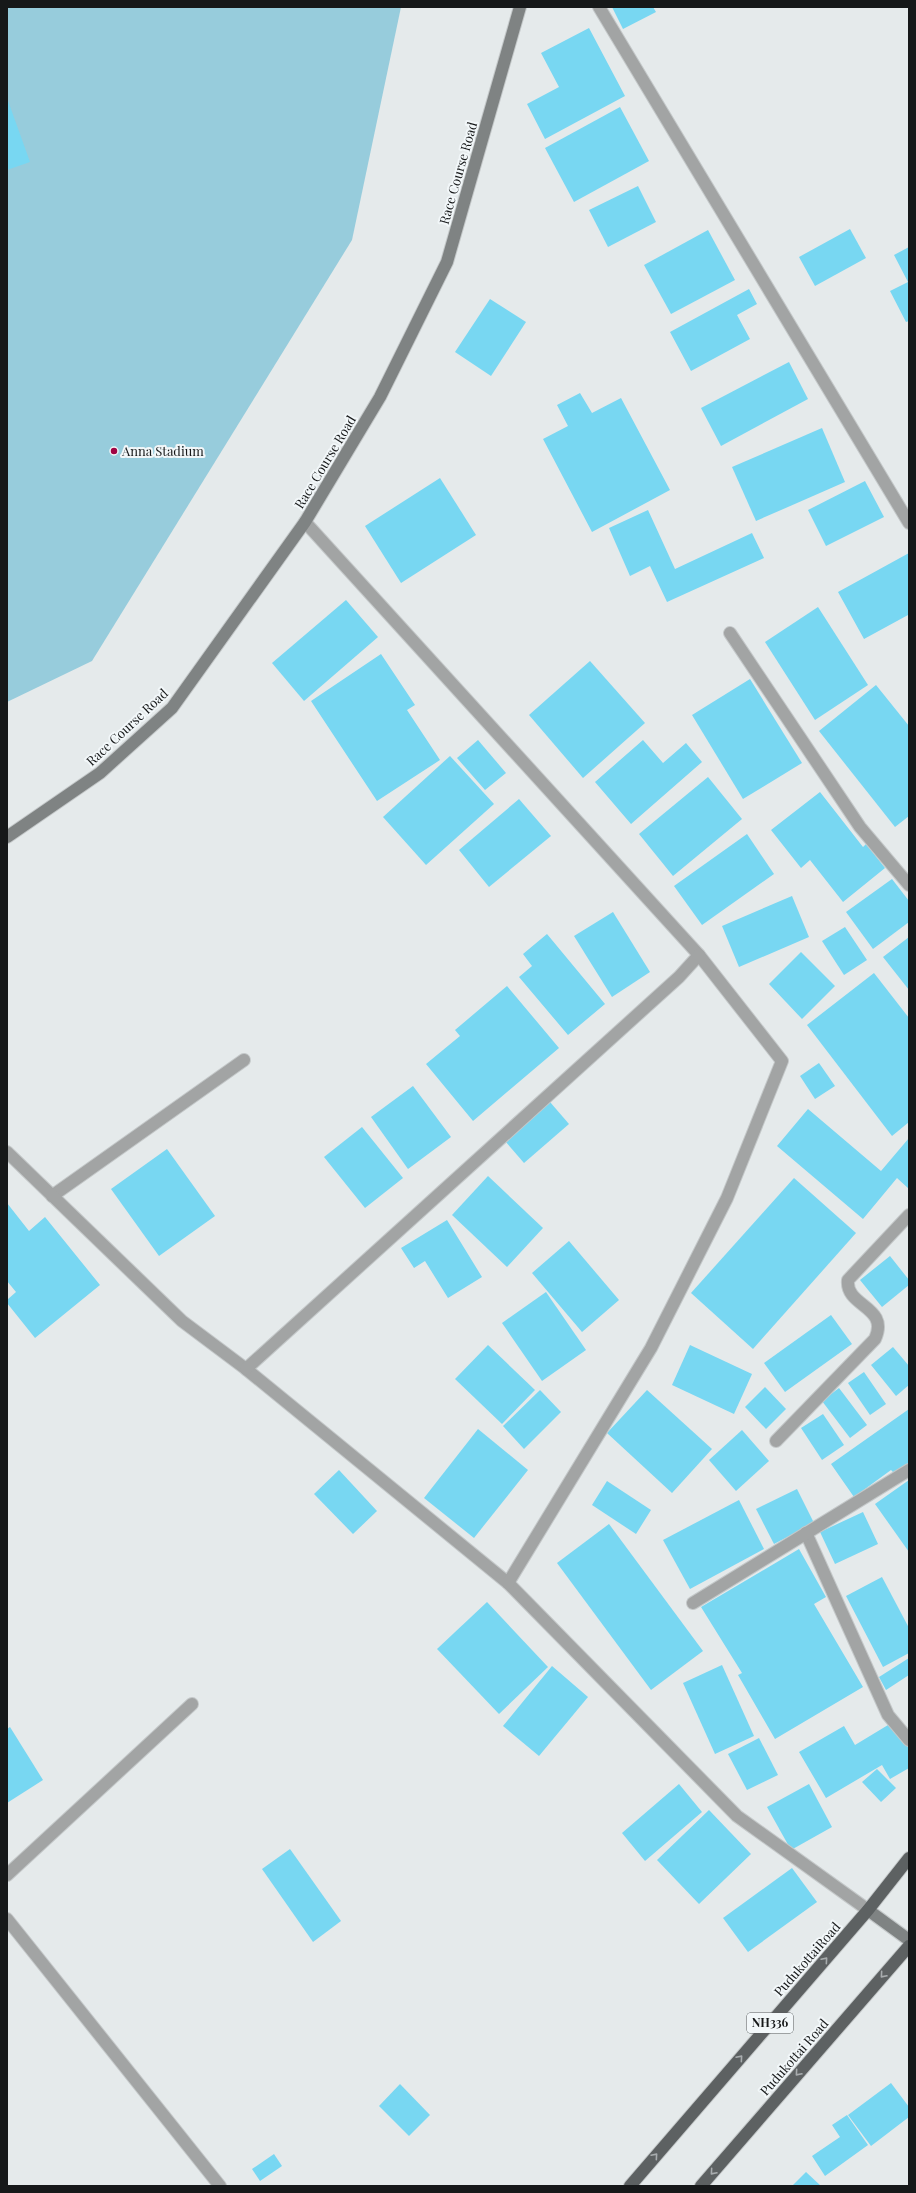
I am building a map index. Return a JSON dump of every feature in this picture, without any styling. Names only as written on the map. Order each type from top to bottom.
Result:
[{"type":"highway","name":"PudukottaiRoad","points":[[630,2186],[868,1910],[909,1858]]},
{"type":"highway","name":"Pudukottai Road","points":[[700,2186],[909,1946]]},
{"type":"main road","name":"Race Course Road","points":[[7,837],[100,773],[172,708],[305,522],[380,397],[447,262],[520,7]]},
{"type":"main road","points":[[868,1910],[909,1940]]},
{"type":"street","points":[[599,7],[909,523]]},
{"type":"street","points":[[305,522],[699,955],[782,1061],[727,1198],[651,1348],[508,1583]]},
{"type":"street","points":[[730,633],[860,827],[909,885]]},
{"type":"street","points":[[246,1369],[679,977],[699,955]]},
{"type":"street","points":[[52,1196],[244,1060]]},
{"type":"street","points":[[7,1152],[182,1321],[246,1369],[508,1583],[737,1816],[868,1910]]},
{"type":"street","points":[[776,1441],[875,1339],[879,1328],[878,1321],[874,1314],[850,1291],[848,1280],[909,1215]]},
{"type":"street","points":[[693,1603],[909,1470]]},
{"type":"street","points":[[806,1533],[888,1715],[909,1740]]},
{"type":"street","points":[[7,1875],[192,1704]]},
{"type":"street","points":[[7,1919],[220,2186]]},
{"type":"shaded area","name":"Anna Stadium","points":[[7,7],[401,7],[352,240],[92,661],[7,702]]},
{"type":"building","points":[[612,7],[653,7],[656,12],[623,29]]},
{"type":"building","points":[[589,28],[625,96],[545,139],[527,104],[559,87],[541,53]]},
{"type":"building","points":[[7,98],[30,162],[7,170]]},
{"type":"building","points":[[620,107],[649,161],[574,202],[545,148]]},
{"type":"building","points":[[638,186],[656,222],[608,247],[589,210]]},
{"type":"building","points":[[850,229],[866,258],[815,286],[799,257]]},
{"type":"building","points":[[708,230],[735,280],[671,314],[644,265]]},
{"type":"building","points":[[909,247],[909,321],[906,322],[890,291],[908,282],[894,255]]},
{"type":"building","points":[[749,289],[757,304],[737,315],[750,339],[691,371],[670,332]]},
{"type":"building","points":[[490,299],[526,322],[491,376],[455,352]]},
{"type":"building","points":[[789,362],[808,399],[721,446],[701,408]]},
{"type":"building","points":[[580,393],[592,413],[621,398],[670,490],[592,532],[543,439],[568,426],[557,405]]},
{"type":"building","points":[[822,428],[845,482],[756,521],[732,467]]},
{"type":"building","points":[[440,478],[476,535],[401,583],[365,526]]},
{"type":"building","points":[[865,481],[884,517],[826,546],[808,510]]},
{"type":"building","points":[[648,510],[675,569],[752,533],[764,558],[667,602],[650,566],[630,576],[609,528]]},
{"type":"building","points":[[909,553],[909,617],[908,615],[864,639],[838,592]]},
{"type":"building","points":[[346,600],[378,637],[304,701],[272,663]]},
{"type":"building","points":[[818,607],[868,685],[815,720],[765,642]]},
{"type":"building","points":[[381,654],[415,705],[407,710],[440,760],[377,801],[311,701]]},
{"type":"building","points":[[590,661],[645,723],[583,778],[529,715]]},
{"type":"building","points":[[750,679],[802,763],[743,799],[692,715]]},
{"type":"building","points":[[876,685],[909,726],[909,816],[895,827],[819,731]]},
{"type":"building","points":[[478,740],[506,773],[485,790],[457,758]]},
{"type":"building","points":[[643,740],[663,763],[686,743],[702,762],[631,824],[595,782]]},
{"type":"building","points":[[450,756],[494,804],[426,865],[383,817]]},
{"type":"building","points":[[708,777],[742,819],[673,876],[639,834]]},
{"type":"building","points":[[820,792],[863,847],[866,844],[885,868],[843,902],[810,860],[801,868],[771,830]]},
{"type":"building","points":[[519,799],[551,836],[489,887],[459,850]]},
{"type":"building","points":[[747,834],[774,874],[702,925],[674,886]]},
{"type":"building","points":[[892,879],[909,901],[909,922],[873,949],[846,912]]},
{"type":"building","points":[[792,896],[809,937],[739,967],[722,926]]},
{"type":"building","points":[[613,912],[650,972],[612,997],[574,936]]},
{"type":"building","points":[[845,927],[867,960],[844,975],[822,941]]},
{"type":"building","points":[[547,934],[605,1004],[568,1035],[519,977],[532,966],[523,954]]},
{"type":"building","points":[[909,937],[909,990],[883,957]]},
{"type":"building","points":[[801,952],[835,986],[802,1019],[769,984]]},
{"type":"building","points":[[874,973],[909,1018],[909,1122],[892,1136],[807,1025]]},
{"type":"building","points":[[507,986],[559,1048],[473,1121],[426,1064],[460,1036],[455,1030]]},
{"type":"building","points":[[819,1063],[835,1086],[815,1099],[800,1076]]},
{"type":"building","points":[[413,1086],[451,1137],[408,1169],[371,1117]]},
{"type":"building","points":[[550,1102],[569,1124],[524,1163],[505,1141]]},
{"type":"building","points":[[808,1109],[881,1171],[909,1138],[909,1189],[897,1178],[863,1219],[777,1146]]},
{"type":"building","points":[[362,1127],[403,1178],[365,1208],[324,1157]]},
{"type":"building","points":[[167,1149],[215,1216],[159,1256],[111,1189]]},
{"type":"building","points":[[488,1176],[543,1228],[507,1267],[452,1215]]},
{"type":"building","points":[[794,1178],[856,1233],[753,1349],[691,1293]]},
{"type":"building","points":[[7,1203],[29,1231],[45,1217],[100,1285],[35,1338],[7,1303],[7,1300],[16,1292],[7,1281]]},
{"type":"building","points":[[447,1220],[482,1277],[448,1298],[425,1261],[414,1268],[401,1248]]},
{"type":"building","points":[[569,1241],[619,1300],[582,1332],[532,1273]]},
{"type":"building","points":[[890,1256],[909,1280],[909,1285],[882,1307],[860,1280]]},
{"type":"building","points":[[546,1292],[586,1350],[542,1381],[502,1323]]},
{"type":"building","points":[[831,1315],[852,1344],[785,1392],[764,1363]]},
{"type":"building","points":[[488,1345],[535,1390],[502,1424],[455,1379]]},
{"type":"building","points":[[690,1345],[752,1374],[734,1414],[672,1385]]},
{"type":"building","points":[[893,1347],[909,1366],[909,1385],[896,1396],[871,1365]]},
{"type":"building","points":[[864,1372],[886,1404],[870,1415],[848,1383]]},
{"type":"building","points":[[765,1387],[786,1409],[766,1429],[745,1407]]},
{"type":"building","points":[[839,1388],[867,1425],[850,1438],[822,1401]]},
{"type":"building","points":[[540,1390],[561,1412],[524,1449],[503,1426]]},
{"type":"building","points":[[647,1390],[712,1449],[672,1493],[607,1433]]},
{"type":"building","points":[[909,1409],[909,1463],[894,1473],[891,1470],[854,1497],[831,1464]]},
{"type":"building","points":[[823,1414],[844,1445],[822,1460],[801,1428]]},
{"type":"building","points":[[478,1429],[528,1470],[474,1538],[424,1498]]},
{"type":"building","points":[[742,1430],[769,1461],[736,1491],[709,1460]]},
{"type":"building","points":[[339,1470],[377,1511],[353,1534],[314,1494]]},
{"type":"building","points":[[909,1480],[909,1552],[875,1504]]},
{"type":"building","points":[[607,1481],[651,1510],[636,1534],[592,1505]]},
{"type":"building","points":[[797,1489],[814,1523],[774,1544],[756,1509]]},
{"type":"building","points":[[739,1500],[764,1549],[690,1589],[663,1540]]},
{"type":"building","points":[[863,1512],[878,1544],[835,1564],[820,1532]]},
{"type":"building","points":[[609,1524],[703,1651],[651,1690],[557,1563]]},
{"type":"building","points":[[799,1549],[826,1597],[814,1604],[863,1687],[775,1739],[738,1675],[742,1673],[701,1607]]},
{"type":"building","points":[[882,1577],[909,1628],[909,1653],[883,1667],[846,1596]]},
{"type":"building","points":[[487,1602],[548,1667],[499,1714],[437,1649]]},
{"type":"building","points":[[909,1658],[909,1675],[886,1690],[879,1677]]},
{"type":"building","points":[[722,1665],[754,1736],[715,1754],[683,1683]]},
{"type":"building","points":[[552,1666],[588,1697],[539,1756],[503,1726]]},
{"type":"building","points":[[893,1722],[909,1749],[909,1768],[890,1779],[882,1765],[826,1798],[799,1752],[844,1726],[855,1745]]},
{"type":"building","points":[[10,1727],[43,1780],[7,1803],[7,1729]]},
{"type":"building","points":[[759,1738],[778,1775],[747,1790],[728,1754]]},
{"type":"building","points":[[877,1769],[896,1788],[881,1802],[862,1782]]},
{"type":"building","points":[[679,1784],[702,1812],[645,1861],[622,1833]]},
{"type":"building","points":[[809,1784],[832,1827],[791,1850],[767,1807]]},
{"type":"building","points":[[709,1810],[751,1854],[699,1904],[657,1860]]},
{"type":"building","points":[[290,1849],[341,1921],[313,1942],[262,1869]]},
{"type":"building","points":[[792,1868],[817,1902],[748,1952],[723,1918]]},
{"type":"building","points":[[891,2083],[909,2107],[909,2117],[871,2146],[848,2115]]},
{"type":"building","points":[[400,2084],[430,2115],[409,2136],[379,2106]]},
{"type":"building","points":[[847,2115],[868,2145],[825,2176],[812,2156],[840,2137],[832,2125]]},
{"type":"building","points":[[274,2154],[282,2166],[260,2181],[252,2169]]},
{"type":"building","points":[[806,2172],[821,2186],[792,2186]]},
{"type":"place","name":"Anna Stadium","points":[[114,451]]}]
